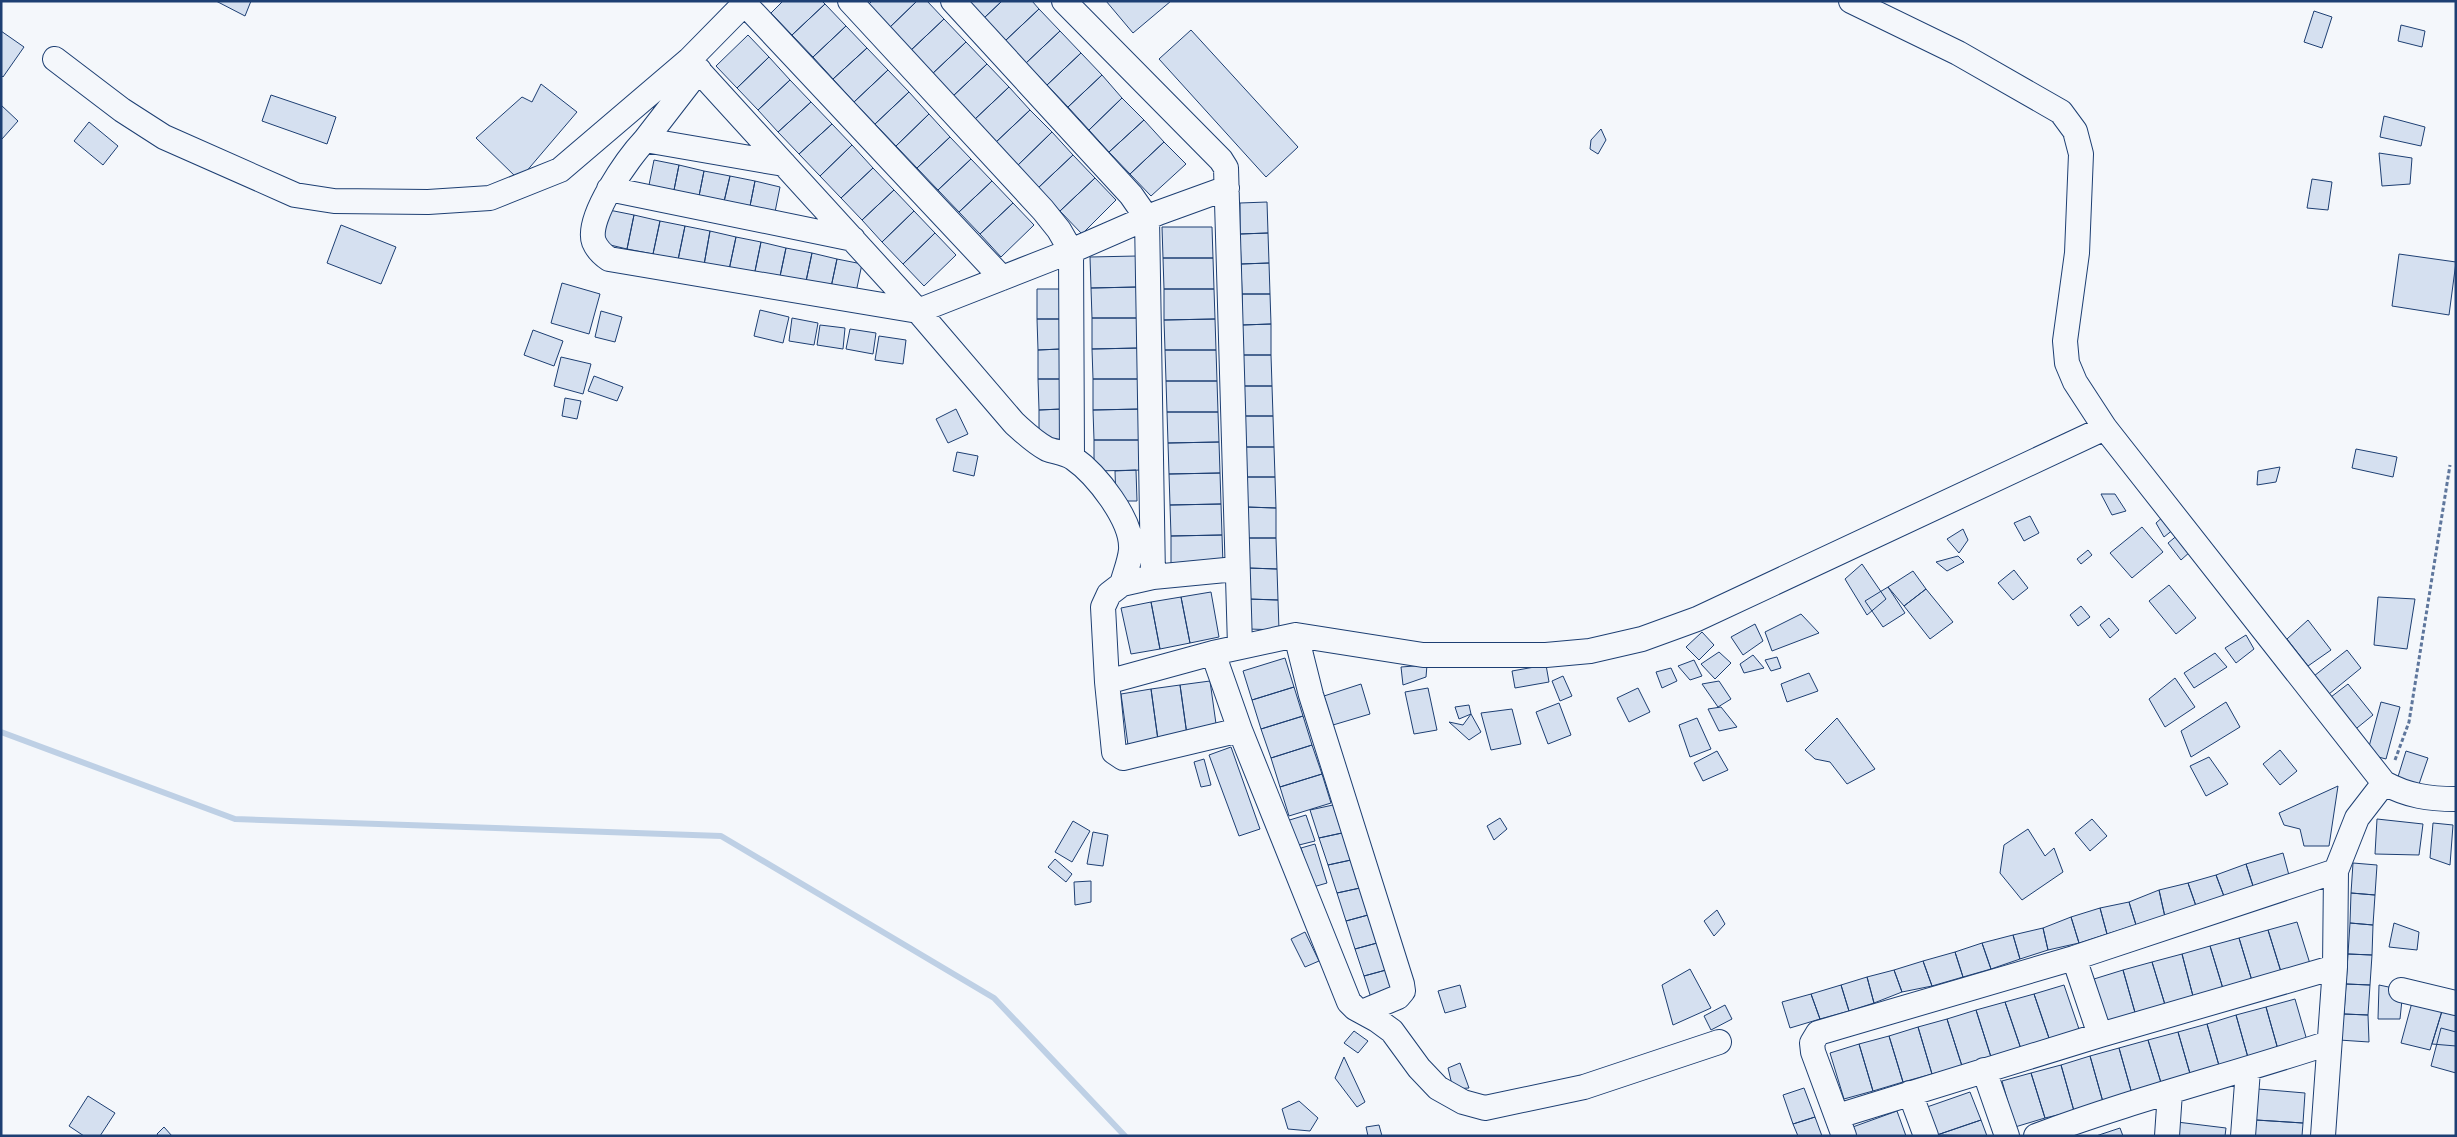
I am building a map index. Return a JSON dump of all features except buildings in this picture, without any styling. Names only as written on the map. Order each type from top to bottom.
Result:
[{"type":"street","points":[[850,1],[1043,210],[1059,230],[1071,251],[1072,457]]},
{"type":"street","points":[[952,1],[1131,195],[1147,218],[1153,577]]},
{"type":"street","points":[[1064,1],[1221,160],[1227,175],[1236,570],[1240,646]]},
{"type":"street","points":[[1852,1],[1958,54],[2061,112],[2075,131],[2081,154],[2077,254],[2066,348],[2067,363],[2075,382],[2105,428],[2384,783],[2401,792],[2426,798],[2456,799]]},
{"type":"street","points":[[1002,278],[746,2],[694,65],[645,140],[632,155],[609,189],[592,232],[594,242],[609,260],[918,311],[1071,251],[1147,218],[1227,188]]},
{"type":"street","points":[[55,59],[122,110],[164,137],[294,195],[334,201],[428,202],[490,198],[560,170],[694,65]]},
{"type":"street","points":[[694,65],[918,311],[1014,423],[1031,439],[1048,449],[1072,457],[1099,482],[1119,511],[1128,531],[1131,550],[1122,584]]},
{"type":"street","points":[[645,140],[784,164]]},
{"type":"street","points":[[609,189],[853,239]]},
{"type":"street","points":[[1107,682],[1240,646],[1296,635],[1424,655],[1554,654],[1590,651],[1642,638],[1697,619],[2105,428]]},
{"type":"street","points":[[1236,570],[1153,577],[1122,584],[1109,594],[1103,606],[1107,682],[1114,752],[1118,756],[1123,758],[1240,730]]},
{"type":"street","points":[[1296,635],[1311,695],[1402,984],[1403,991],[1398,997],[1362,1012]]},
{"type":"street","points":[[1213,653],[1240,730],[1349,1002],[1392,1031],[1419,1068],[1438,1088],[1463,1102],[1485,1108],[1584,1087],[1719,1042]]},
{"type":"street","points":[[2323,1136],[2328,1043],[2335,967],[2336,871],[2357,818],[2384,783]]},
{"type":"street","points":[[2335,967],[2100,1035],[1910,1093],[1841,1126],[1813,1052],[1812,1043],[1818,1033],[2074,958],[2336,871]]},
{"type":"street","points":[[2074,958],[2100,1035]]},
{"type":"street","points":[[2401,990],[2456,1003]]},
{"type":"street","points":[[2036,1136],[2074,1121],[2248,1070],[2328,1043]]},
{"type":"street","points":[[1984,1070],[2007,1136]]},
{"type":"street","points":[[2244,1136],[2248,1070]]},
{"type":"street","points":[[2167,1136],[2170,1092]]},
{"type":"street","points":[[1910,1093],[1926,1136]]},
{"type":"path","points":[[2384,783],[2409,722],[2450,465]]},
{"type":"waterway","points":[[1,732],[235,819],[721,836],[994,998],[1125,1136]]}]
